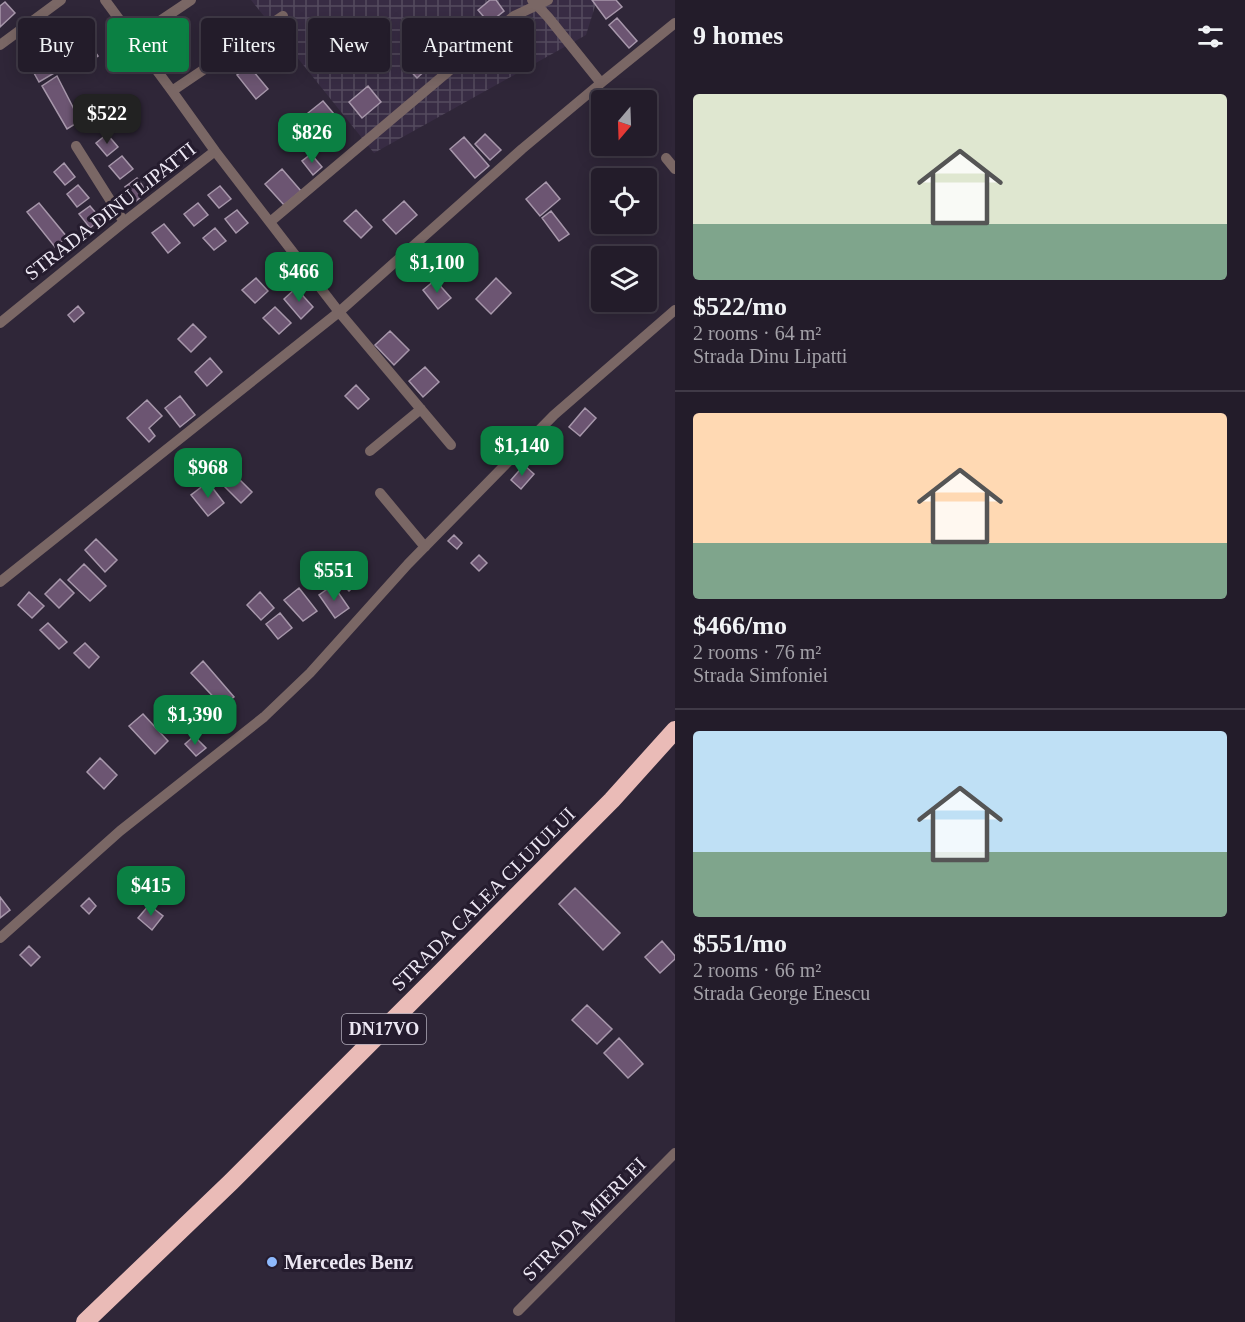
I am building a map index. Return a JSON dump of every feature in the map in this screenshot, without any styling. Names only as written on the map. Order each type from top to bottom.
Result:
[{"type":"highway","name":"STRADA CALEA CLUJULUI","points":[[86,1322],[248,1166],[440,974],[612,800],[675,730]]},
{"type":"street","points":[[0,45],[61,0]]},
{"type":"street","points":[[105,0],[118,18]]},
{"type":"street","points":[[164,18],[191,0]]},
{"type":"street","points":[[270,222],[514,16],[534,2],[548,0]]},
{"type":"street","points":[[534,2],[601,83]]},
{"type":"street","points":[[172,91],[283,16]]},
{"type":"street","points":[[0,582],[339,312],[522,149],[675,23]]},
{"type":"street","points":[[158,72],[215,151],[339,312],[451,445]]},
{"type":"street","points":[[76,146],[124,222]]},
{"type":"street","name":"STRADA DINU LIPATTI","points":[[0,323],[215,151]]},
{"type":"street","points":[[666,158],[675,169]]},
{"type":"street","points":[[0,938],[120,831],[264,717],[310,673],[425,547],[554,416],[675,310]]},
{"type":"street","points":[[370,451],[421,409]]},
{"type":"street","points":[[380,493],[425,547]]},
{"type":"street","name":"STRADA MIERLEI","points":[[518,1311],[675,1153]]},
{"type":"shaded area","points":[[251,0],[597,0],[586,35],[534,64],[534,18],[402,18],[402,72],[520,72],[374,153],[309,72],[390,72],[390,18],[308,18],[308,71],[296,56],[296,18],[265,18]]},
{"type":"building","points":[[490,0],[496,0],[504,11],[495,18],[485,18],[478,10]]},
{"type":"building","points":[[592,0],[616,0],[622,7],[606,19]]},
{"type":"building","points":[[5,2],[15,13],[0,27],[0,6]]},
{"type":"building","points":[[617,18],[637,41],[629,48],[609,25]]},
{"type":"building","points":[[33,72],[56,72],[39,82]]},
{"type":"building","points":[[241,72],[254,72],[268,89],[256,99],[237,75]]},
{"type":"building","points":[[411,72],[424,72],[417,78]]},
{"type":"building","points":[[57,76],[80,121],[67,129],[42,86]]},
{"type":"building","points":[[368,86],[381,102],[362,118],[349,102]]},
{"type":"building","points":[[323,101],[334,114],[319,127],[308,113]]},
{"type":"building","points":[[296,123],[306,136],[293,146],[283,134]]},
{"type":"building","points":[[107,134],[118,147],[107,156],[96,143]]},
{"type":"building","points":[[485,134],[501,150],[490,160],[475,144]]},
{"type":"building","points":[[464,137],[489,166],[475,178],[450,149]]},
{"type":"building","points":[[311,154],[322,167],[313,175],[302,161]]},
{"type":"building","points":[[122,156],[133,169],[120,179],[109,166]]},
{"type":"building","points":[[64,163],[75,177],[65,185],[54,172]]},
{"type":"building","points":[[282,169],[301,191],[284,205],[265,184]]},
{"type":"building","points":[[137,178],[147,192],[136,201],[125,187]]},
{"type":"building","points":[[546,182],[560,199],[540,216],[526,199]]},
{"type":"building","points":[[78,185],[89,198],[77,207],[67,194]]},
{"type":"building","points":[[220,186],[231,199],[219,208],[208,195]]},
{"type":"building","points":[[404,201],[417,215],[396,234],[383,220]]},
{"type":"building","points":[[39,203],[67,237],[55,247],[27,212]]},
{"type":"building","points":[[198,203],[208,215],[194,226],[184,214]]},
{"type":"building","points":[[90,206],[101,219],[90,228],[79,214]]},
{"type":"building","points":[[237,210],[248,223],[236,233],[225,219]]},
{"type":"building","points":[[356,210],[372,227],[361,238],[344,221]]},
{"type":"building","points":[[551,211],[569,234],[559,241],[542,218]]},
{"type":"building","points":[[164,224],[180,243],[168,253],[152,233]]},
{"type":"building","points":[[215,228],[226,241],[214,250],[203,238]]},
{"type":"building","points":[[448,248],[463,262],[456,270],[441,256]]},
{"type":"building","points":[[256,278],[268,291],[255,303],[242,290]]},
{"type":"building","points":[[496,278],[511,293],[491,314],[476,299]]},
{"type":"building","points":[[435,280],[451,298],[438,309],[423,290]]},
{"type":"building","points":[[296,288],[313,307],[301,319],[284,299]]},
{"type":"building","points":[[78,306],[84,313],[74,322],[68,315]]},
{"type":"building","points":[[275,307],[291,323],[279,334],[263,318]]},
{"type":"building","points":[[193,324],[206,337],[191,352],[178,339]]},
{"type":"building","points":[[390,331],[409,350],[394,365],[375,345]]},
{"type":"building","points":[[210,358],[222,372],[207,386],[195,372]]},
{"type":"building","points":[[425,367],[439,382],[423,397],[409,381]]},
{"type":"building","points":[[356,385],[369,399],[358,409],[345,396]]},
{"type":"building","points":[[180,396],[195,415],[180,427],[165,408]]},
{"type":"building","points":[[147,400],[162,416],[149,428],[155,436],[149,442],[127,418]]},
{"type":"building","points":[[585,408],[596,418],[580,436],[569,427]]},
{"type":"building","points":[[524,465],[534,474],[521,489],[511,480]]},
{"type":"building","points":[[229,469],[252,492],[241,503],[218,480]]},
{"type":"building","points":[[208,482],[224,503],[208,516],[191,495]]},
{"type":"building","points":[[454,535],[462,543],[457,549],[448,541]]},
{"type":"building","points":[[96,539],[117,560],[105,572],[85,550]]},
{"type":"building","points":[[479,555],[487,563],[479,571],[471,563]]},
{"type":"building","points":[[341,557],[361,580],[349,591],[328,568]]},
{"type":"building","points":[[84,564],[106,586],[90,601],[68,580]]},
{"type":"building","points":[[60,579],[74,593],[59,608],[45,594]]},
{"type":"building","points":[[333,585],[349,608],[335,618],[319,595]]},
{"type":"building","points":[[299,588],[317,611],[303,621],[284,600]]},
{"type":"building","points":[[29,592],[44,606],[32,618],[18,605]]},
{"type":"building","points":[[260,592],[274,608],[261,620],[247,605]]},
{"type":"building","points":[[280,613],[292,628],[278,639],[266,624]]},
{"type":"building","points":[[48,623],[67,642],[59,649],[40,630]]},
{"type":"building","points":[[85,643],[99,657],[89,668],[74,653]]},
{"type":"building","points":[[203,661],[234,697],[222,706],[191,673]]},
{"type":"building","points":[[192,705],[203,715],[197,721],[186,710]]},
{"type":"building","points":[[143,714],[168,741],[155,754],[129,726]]},
{"type":"building","points":[[194,736],[206,748],[196,756],[185,744]]},
{"type":"building","points":[[100,758],[117,775],[104,789],[87,772]]},
{"type":"building","points":[[575,888],[620,933],[603,950],[559,904]]},
{"type":"building","points":[[0,897],[10,910],[0,918]]},
{"type":"building","points":[[89,898],[96,906],[89,914],[81,906]]},
{"type":"building","points":[[149,905],[163,916],[152,930],[138,918]]},
{"type":"building","points":[[662,941],[675,959],[660,973],[645,957]]},
{"type":"building","points":[[29,946],[40,957],[31,966],[20,955]]},
{"type":"building","points":[[587,1005],[612,1029],[597,1044],[572,1020]]},
{"type":"building","points":[[619,1038],[643,1064],[628,1078],[604,1053]]},
{"type":"place","name":"Mercedes Benz","points":[[272,1262]]}]
